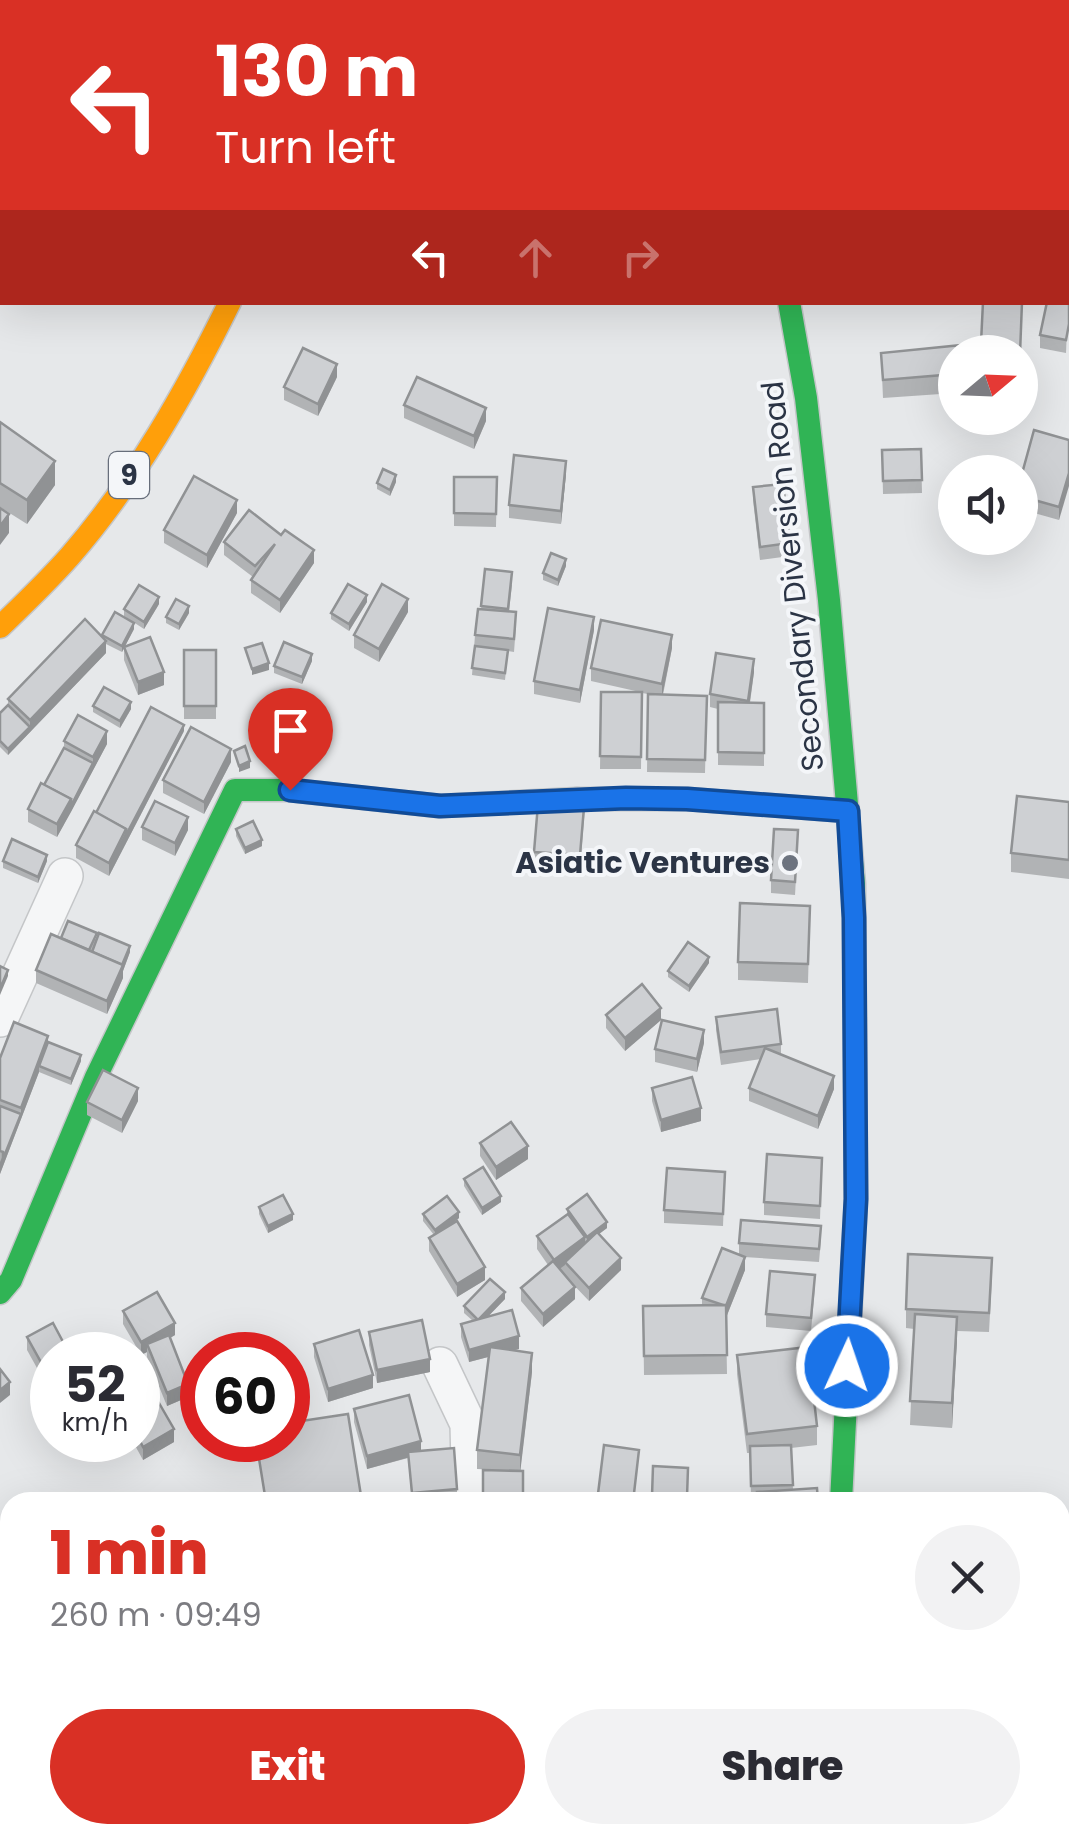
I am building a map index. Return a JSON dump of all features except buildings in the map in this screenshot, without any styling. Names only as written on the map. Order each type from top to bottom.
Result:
[{"type":"main road","name":"9","points":[[0,628],[79,545],[147,449],[203,358],[229,305]]},
{"type":"main road","name":"Secondary Diversion Road","points":[[789,305],[806,398],[854,901],[856,1199],[841,1492]]},
{"type":"main road","points":[[0,1293],[12,1280],[96,1077],[234,790],[290,790],[440,806],[614,798],[687,799],[848,811]]},
{"type":"street","points":[[0,1019],[64,876]]},
{"type":"street","points":[[440,1365],[468,1424],[470,1492]]},
{"type":"traffic: fast","points":[[790,305],[806,398],[829,600],[854,884],[856,1199],[841,1492]]},
{"type":"traffic: fast","points":[[0,1293],[11,1280],[96,1077],[235,790],[290,790],[439,806],[577,799]]},
{"type":"traffic: slow","points":[[0,627],[70,556],[117,497],[196,369],[228,305]]},
{"type":"traffic: slow","points":[[577,799],[687,799],[848,811]]},
{"type":"place","name":"Asiatic Ventures","points":[[790,863]]},
{"type":"route","points":[[290,790],[440,806],[626,798],[848,811],[854,884],[856,1199],[847,1366]]}]
